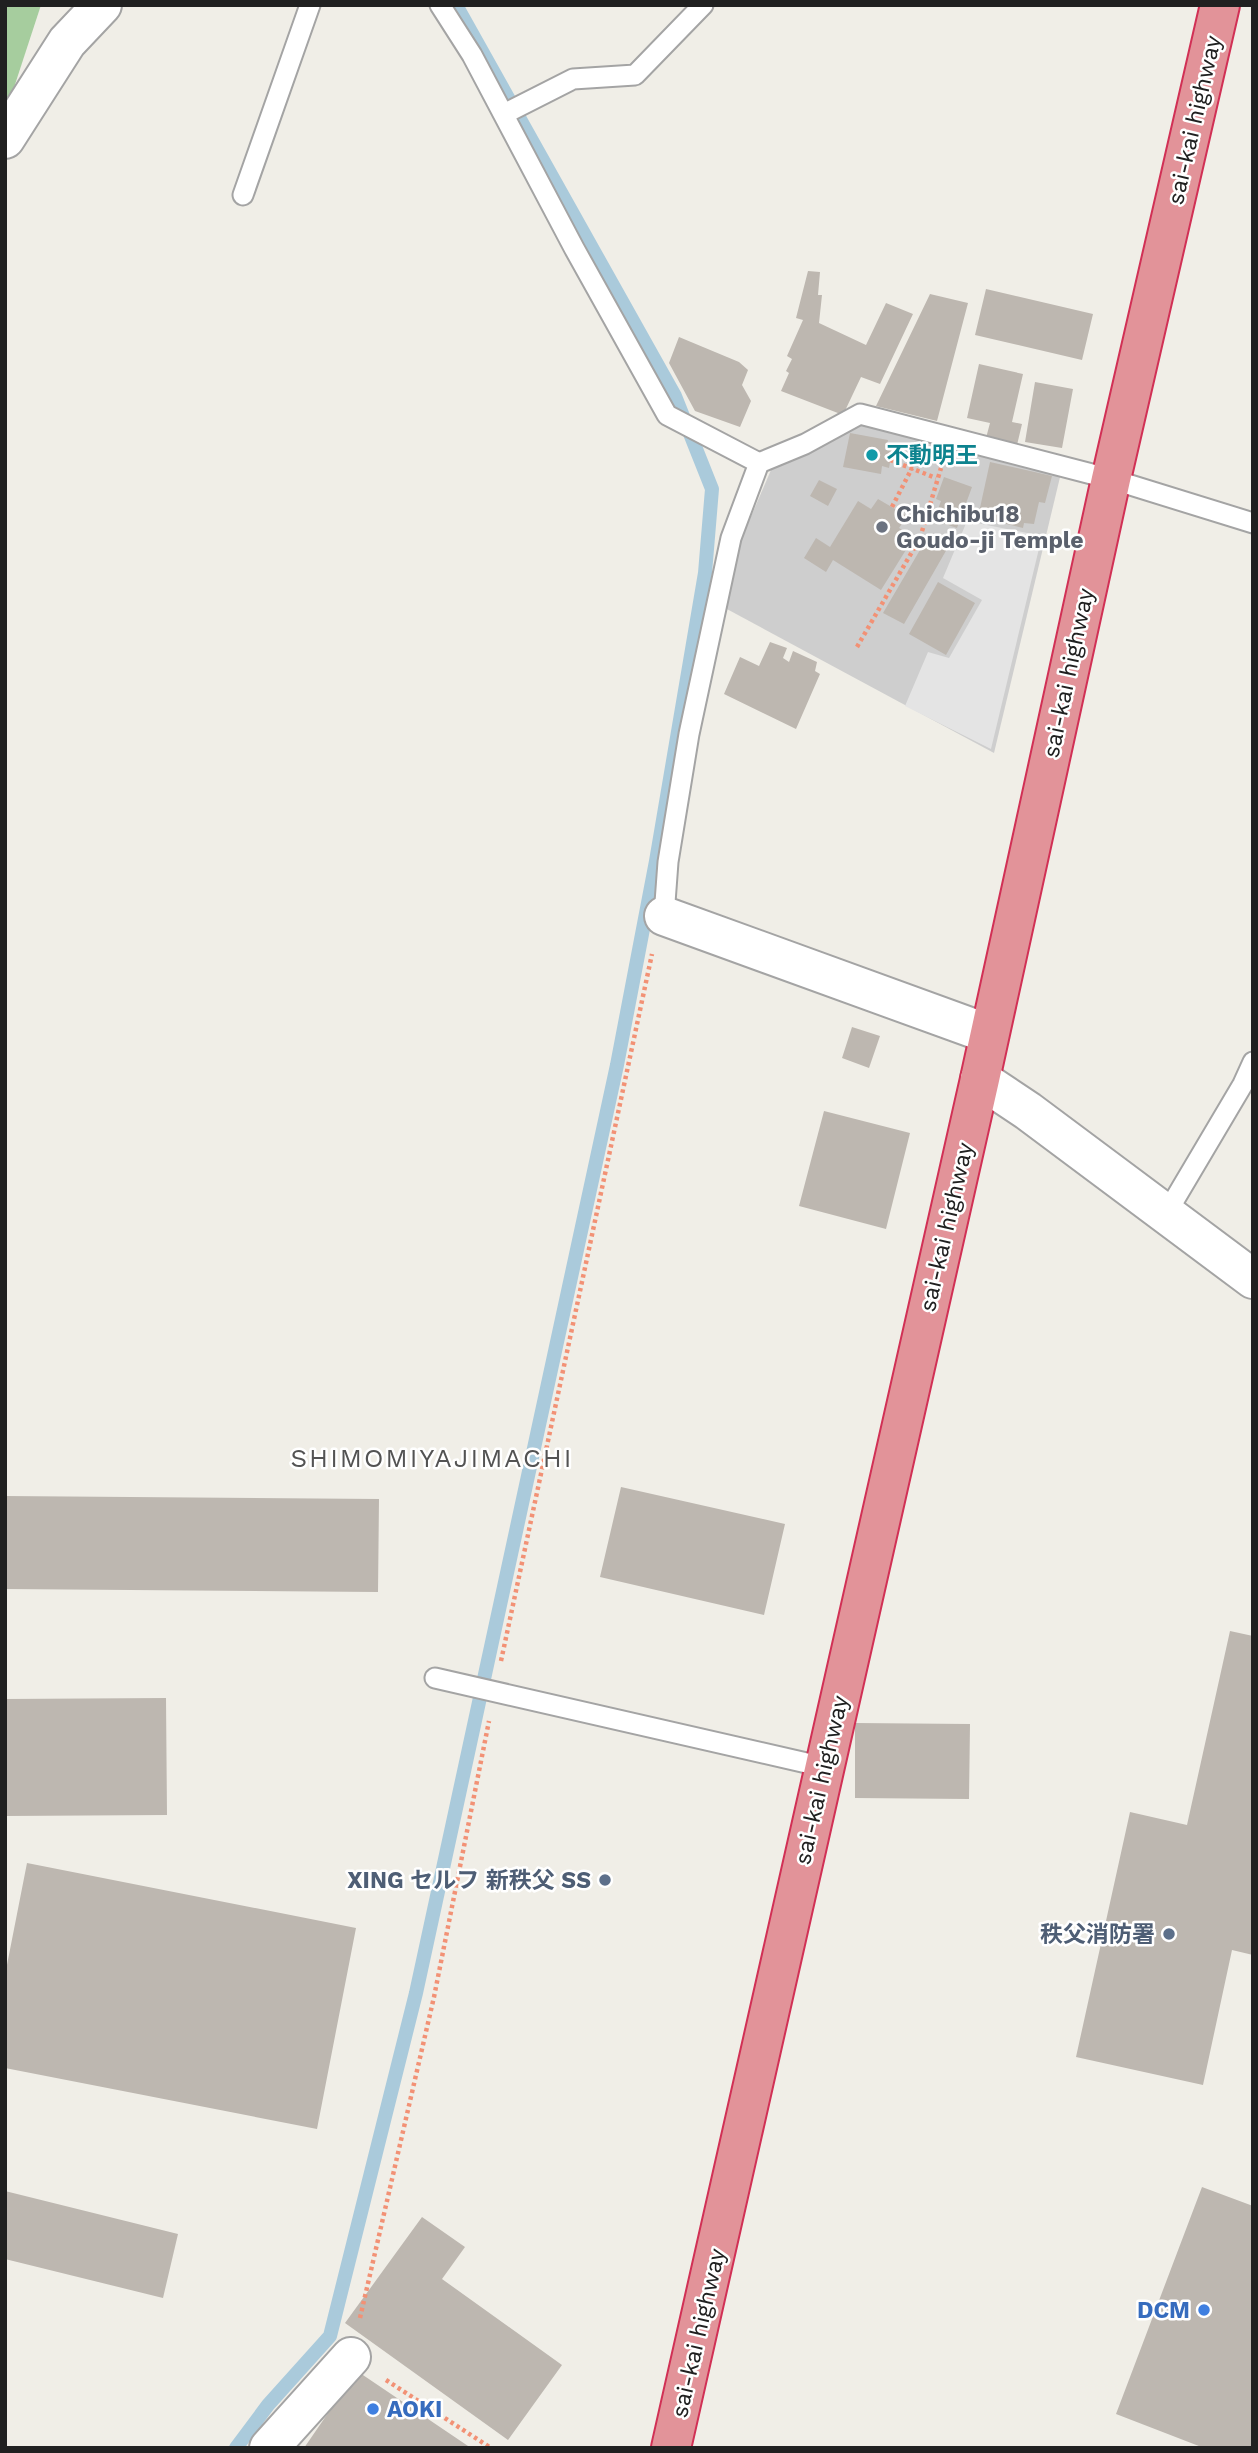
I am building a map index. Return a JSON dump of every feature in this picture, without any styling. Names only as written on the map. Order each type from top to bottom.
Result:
[{"type":"highway","name":"sai-kai highway","points":[[671,2448],[980,1079],[1111,479],[1220,5]]},
{"type":"street","points":[[5,139],[67,42],[103,5]]},
{"type":"street","points":[[664,916],[989,1034]]},
{"type":"street","points":[[980,1079],[1028,1111],[1253,1279]]},
{"type":"street","points":[[269,2448],[351,2357]]},
{"type":"lane","points":[[243,195],[310,5]]},
{"type":"lane","points":[[440,5],[472,55],[574,248],[667,415],[759,463]]},
{"type":"lane","points":[[504,114],[573,79],[635,75],[704,5]]},
{"type":"lane","points":[[664,916],[668,862],[692,722],[732,538],[759,463],[805,444],[860,414],[1111,479],[1253,523]]},
{"type":"lane","points":[[1166,1214],[1243,1084],[1253,1062]]},
{"type":"lane","points":[[435,1678],[824,1767]]},
{"type":"path","points":[[857,647],[920,538],[936,478],[953,438]]},
{"type":"path","points":[[890,460],[936,478]]},
{"type":"path","points":[[892,507],[912,468]]},
{"type":"shaded area","points":[[859,421],[1061,473],[994,753],[725,608],[740,542],[771,470]]},
{"type":"shaded area","points":[[967,521],[1042,536],[991,749],[905,706],[928,652],[949,658],[982,600],[943,578]]},
{"type":"green space","points":[[5,5],[41,5],[5,115]]},
{"type":"building","points":[[808,271],[820,272],[818,295],[822,295],[819,323],[866,345],[886,303],[913,314],[880,384],[861,377],[843,415],[781,391],[792,359],[787,356],[803,320],[796,318]]},
{"type":"building","points":[[986,289],[1093,314],[1082,360],[975,335]]},
{"type":"building","points":[[930,294],[968,303],[937,421],[876,406]]},
{"type":"building","points":[[679,337],[739,362],[748,370],[742,385],[751,401],[740,427],[695,411],[669,363]]},
{"type":"building","points":[[979,364],[1023,374],[1012,422],[1022,424],[1017,445],[986,438],[990,423],[967,418]]},
{"type":"building","points":[[1035,382],[1073,389],[1062,448],[1025,442]]},
{"type":"building","points":[[850,433],[888,440],[886,450],[892,451],[889,468],[882,466],[881,474],[843,467]]},
{"type":"building","points":[[990,462],[1052,476],[1045,503],[1039,502],[1034,524],[1024,523],[1023,528],[978,517]]},
{"type":"building","points":[[944,477],[972,487],[957,528],[934,520],[941,501],[936,499]]},
{"type":"building","points":[[819,480],[837,489],[828,506],[810,496]]},
{"type":"building","points":[[878,499],[907,516],[899,528],[914,537],[881,590],[833,560],[826,572],[804,558],[816,538],[830,547],[858,501],[871,509]]},
{"type":"building","points":[[927,538],[947,549],[904,624],[883,613]]},
{"type":"building","points":[[938,582],[975,603],[946,655],[909,634]]},
{"type":"building","points":[[770,642],[787,648],[783,658],[789,662],[793,651],[817,662],[815,671],[820,674],[796,729],[724,694],[740,657],[759,666]]},
{"type":"building","points":[[852,1027],[880,1036],[869,1068],[842,1058]]},
{"type":"building","points":[[824,1111],[910,1133],[886,1229],[799,1206]]},
{"type":"building","points":[[621,1487],[785,1524],[764,1615],[600,1577]]},
{"type":"building","points":[[5,1496],[379,1499],[378,1592],[5,1589]]},
{"type":"building","points":[[1230,1631],[1253,1636],[1253,1955],[1232,1950],[1203,2085],[1076,2057],[1130,1812],[1187,1825]]},
{"type":"building","points":[[166,1698],[167,1815],[5,1816],[5,1699]]},
{"type":"building","points":[[855,1723],[970,1724],[969,1799],[855,1798]]},
{"type":"building","points":[[27,1863],[356,1928],[317,2129],[5,2068],[5,1975]]},
{"type":"building","name":"DCM","points":[[1202,2187],[1253,2206],[1253,2448],[1204,2448],[1116,2414]]},
{"type":"building","points":[[5,2191],[178,2234],[163,2298],[5,2259]]},
{"type":"building","points":[[422,2217],[465,2247],[442,2279],[562,2365],[508,2440],[345,2323]]},
{"type":"building","name":"AOKI","points":[[357,2371],[471,2448],[304,2448]]},
{"type":"waterway","points":[[236,2448],[268,2405],[330,2336],[416,1993],[617,1065],[656,861],[705,573],[712,489],[675,396],[456,5]]},
{"type":"place","name":"不動明王","points":[[872,455]]},
{"type":"place","name":"Chichibu18 Goudo-ji Temple","points":[[882,527]]},
{"type":"place","name":"XING セルフ 新秩父 SS","points":[[605,1880]]},
{"type":"place","name":"秩父消防署","points":[[1169,1934]]},
{"type":"place","name":"DCM","points":[[1204,2310]]},
{"type":"place","name":"AOKI","points":[[373,2409]]},
{"type":"district","name":"SHIMOMIYAJIMACHI","points":[[432,1458]]}]
